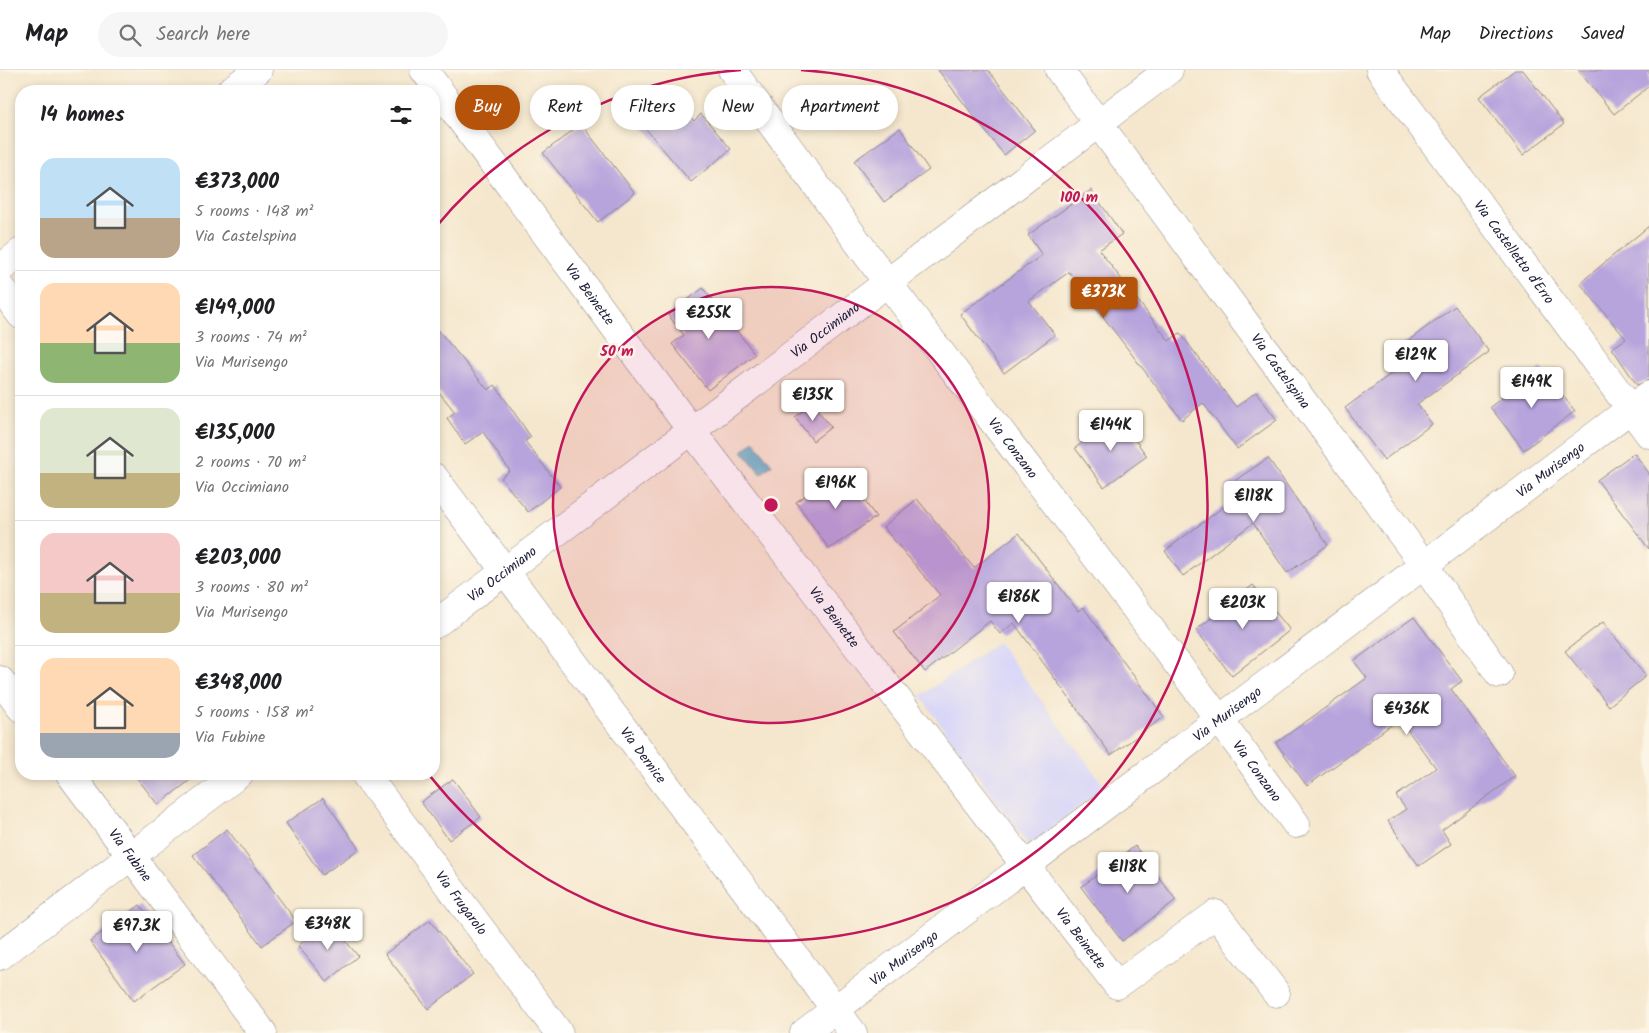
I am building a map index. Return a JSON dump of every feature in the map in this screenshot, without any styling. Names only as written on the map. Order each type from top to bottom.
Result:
[{"type":"street","points":[[238,85],[258,70]]},
{"type":"street","name":"Via Beinette","points":[[424,70],[435,85]]},
{"type":"street","name":"Via Conzano","points":[[732,70],[887,282],[1220,720],[1296,824]]},
{"type":"street","name":"Via Castelspina","points":[[1059,70],[1424,565],[1499,674]]},
{"type":"street","name":"Via Occimiano","points":[[440,620],[1169,70]]},
{"type":"street","name":"Via Castelletto d'Erro","points":[[1380,70],[1640,402],[1649,434]]},
{"type":"street","name":"Via Beinette","points":[[440,92],[691,430],[1117,985],[1216,914],[1276,993]]},
{"type":"street","points":[[0,268],[15,257]]},
{"type":"street","points":[[0,287],[15,307]]},
{"type":"street","name":"Via Murisengo","points":[[804,1033],[1640,402]]},
{"type":"street","name":"Via Dernice","points":[[440,485],[837,1009],[853,1033]]},
{"type":"street","points":[[0,680],[15,700]]},
{"type":"street","name":"Via Fubine","points":[[75,780],[263,1033]]},
{"type":"street","points":[[0,956],[231,780]]},
{"type":"street","name":"Via Frugarolo","points":[[369,780],[559,1033]]},
{"type":"shaded area","points":[[998,642],[1105,787],[1028,845],[920,696]]},
{"type":"water","points":[[754,441],[772,465],[761,474],[742,451]]},
{"type":"building","points":[[938,70],[988,70],[1035,130],[1004,155]]},
{"type":"building","points":[[1515,70],[1523,70],[1564,124],[1523,155],[1479,97]]},
{"type":"building","points":[[1578,70],[1649,70],[1649,86],[1614,114]]},
{"type":"building","points":[[701,114],[704,118],[704,130],[715,130],[731,149],[691,182],[647,130],[694,130],[694,121]]},
{"type":"building","points":[[900,128],[929,170],[884,202],[854,161]]},
{"type":"building","points":[[573,130],[586,130],[635,193],[598,222],[543,153]]},
{"type":"building","points":[[1091,190],[1122,234],[1099,250],[1169,341],[1180,333],[1236,407],[1256,392],[1277,420],[1237,449],[1203,403],[1182,420],[1069,272],[1029,301],[1055,335],[1004,373],[960,314],[1042,255],[1028,235]]},
{"type":"building","points":[[1649,226],[1649,380],[1637,385],[1612,348],[1626,339],[1580,283]]},
{"type":"building","points":[[703,288],[755,354],[708,390],[672,344],[684,335],[668,315]]},
{"type":"building","points":[[1455,306],[1489,352],[1417,404],[1432,424],[1384,460],[1345,408],[1396,370],[1386,357]]},
{"type":"building","points":[[440,332],[488,390],[495,385],[531,437],[525,441],[560,487],[528,512],[501,478],[510,471],[483,432],[465,444],[447,418],[455,412],[440,393]]},
{"type":"building","points":[[1541,368],[1575,411],[1524,450],[1490,407]]},
{"type":"building","points":[[812,403],[831,427],[813,441],[795,417]]},
{"type":"building","points":[[1118,417],[1147,456],[1104,487],[1075,448]]},
{"type":"building","points":[[1634,453],[1649,473],[1649,549],[1597,480]]},
{"type":"building","points":[[1268,458],[1328,545],[1287,573],[1253,523],[1183,576],[1165,551],[1235,498],[1227,486]]},
{"type":"building","points":[[842,470],[876,517],[829,549],[796,502]]},
{"type":"building","points":[[917,499],[974,568],[1019,533],[1078,611],[1083,607],[1164,717],[1111,755],[1014,623],[1000,634],[990,621],[925,672],[894,632],[940,595],[883,527]]},
{"type":"building","points":[[1253,585],[1290,630],[1232,676],[1196,630]]},
{"type":"building","points":[[1414,617],[1462,681],[1451,689],[1515,776],[1442,830],[1451,844],[1419,866],[1388,821],[1406,809],[1396,796],[1436,768],[1403,724],[1398,720],[1307,786],[1276,743],[1367,678],[1354,661]]},
{"type":"building","points":[[1603,622],[1646,676],[1609,706],[1565,651]]},
{"type":"building","points":[[453,779],[481,817],[449,840],[421,802]]},
{"type":"building","points":[[139,780],[190,780],[158,805]]},
{"type":"building","points":[[323,798],[359,849],[322,875],[286,823]]},
{"type":"building","points":[[227,829],[296,921],[262,946],[193,855]]},
{"type":"building","points":[[1135,846],[1176,900],[1122,941],[1081,887]]},
{"type":"building","points":[[140,905],[185,964],[134,1001],[90,941]]},
{"type":"building","points":[[430,920],[473,974],[428,1009],[385,954]]},
{"type":"building","points":[[329,921],[358,956],[327,982],[298,946]]}]
